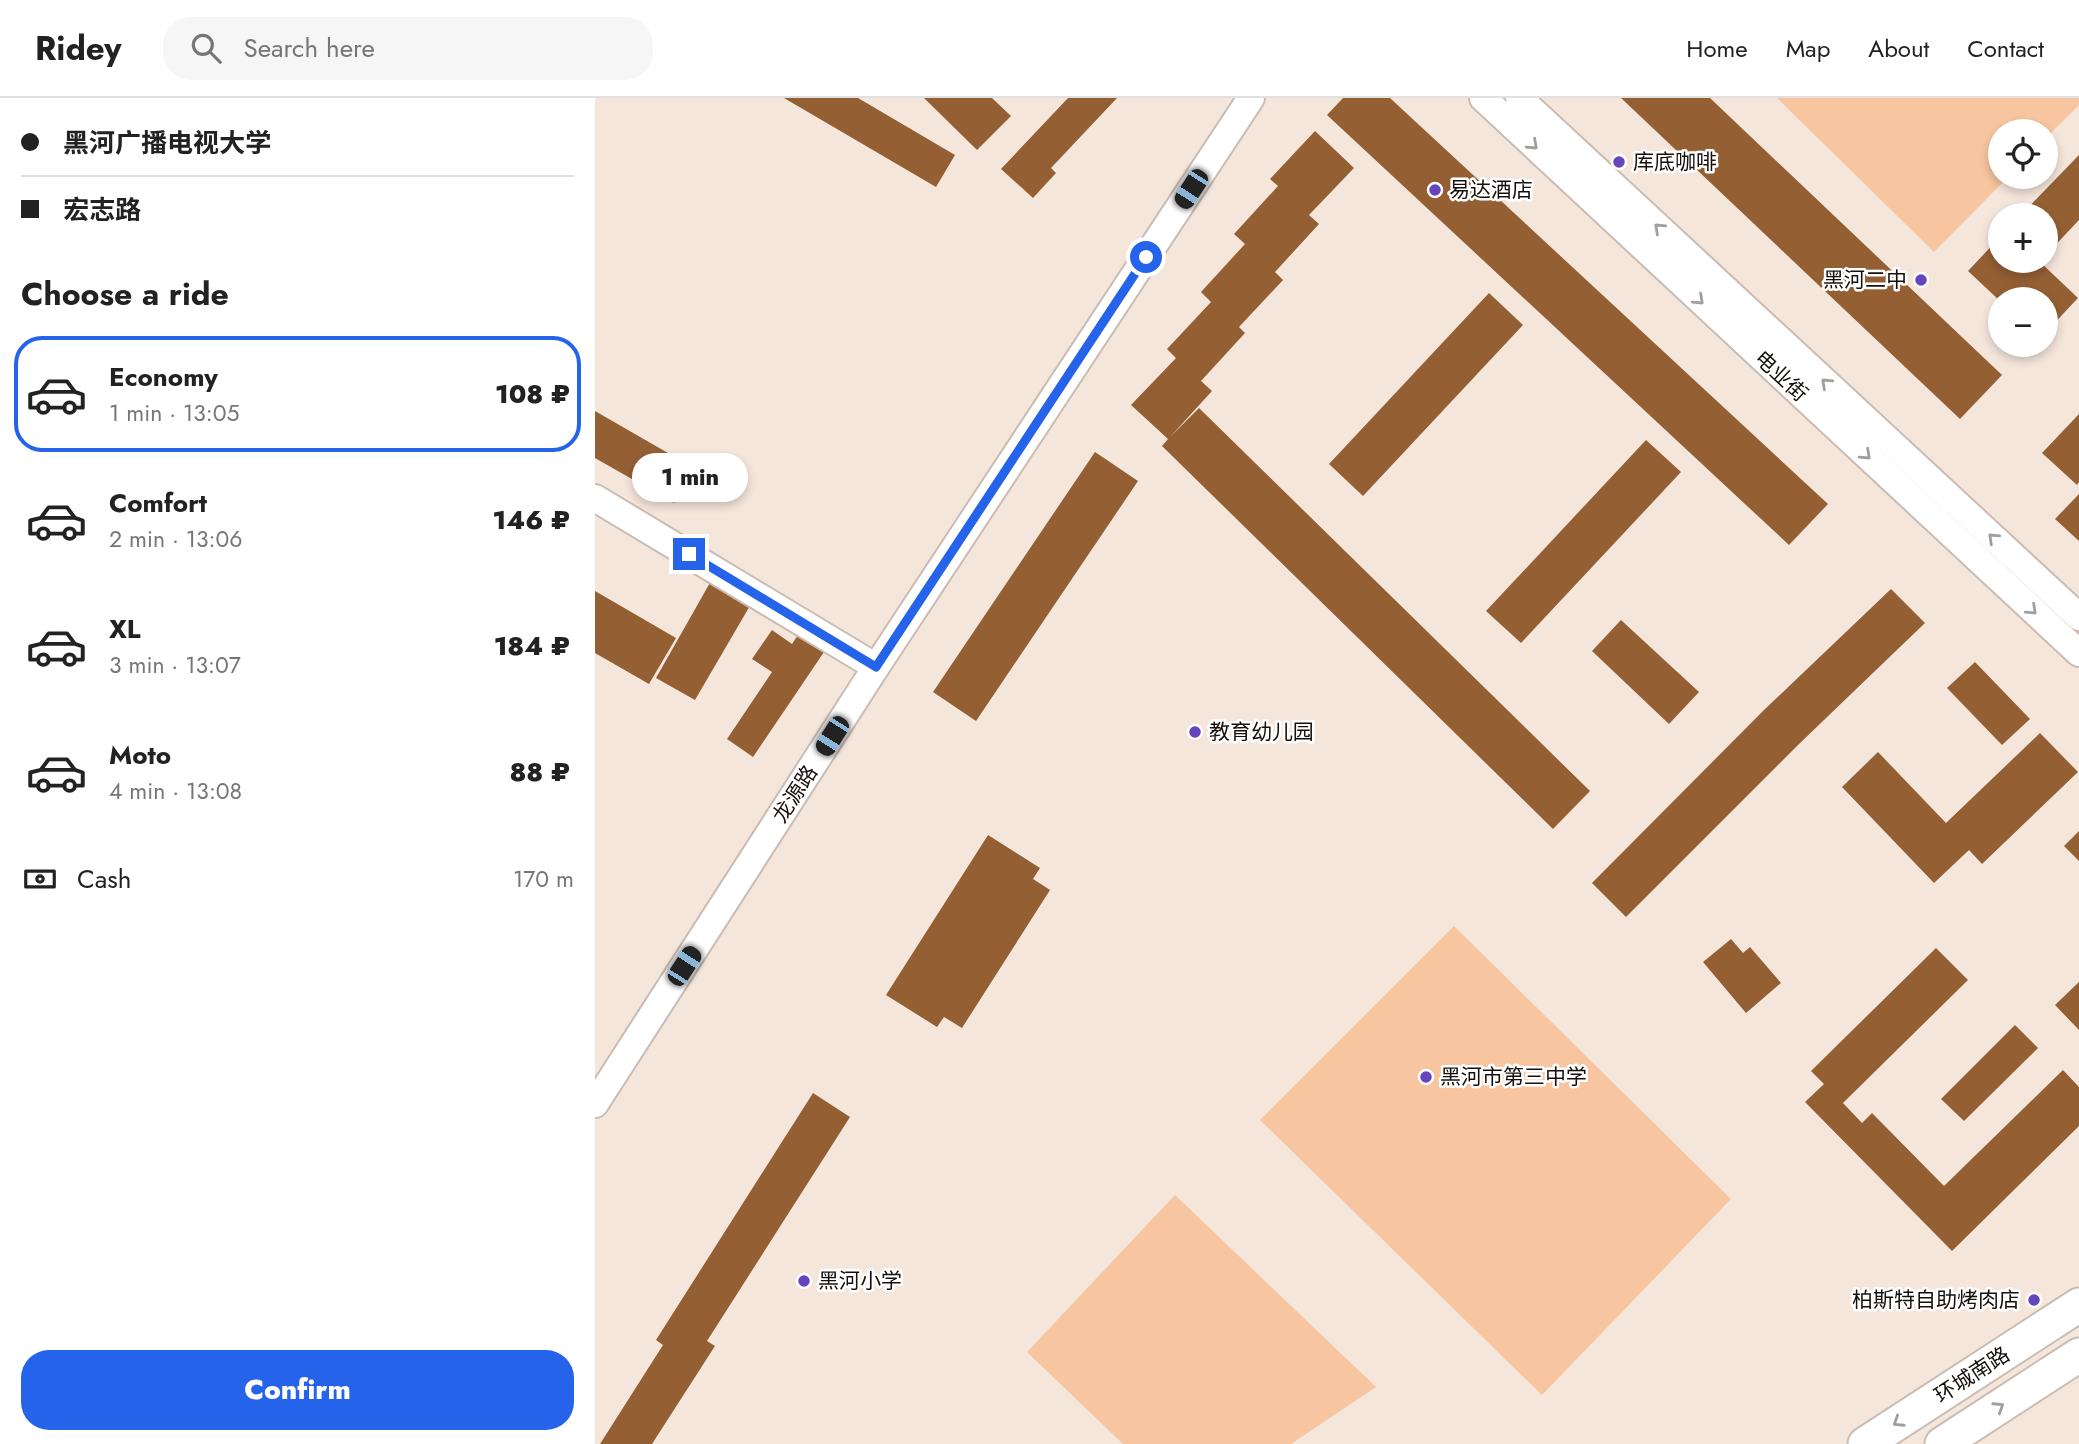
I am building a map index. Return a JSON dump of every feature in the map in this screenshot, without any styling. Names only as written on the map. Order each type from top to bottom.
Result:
[{"type":"main road","name":"环城南路","points":[[1865,1444],[2079,1305]]},
{"type":"main road","name":"环城南路","points":[[1942,1444],[2079,1355]]},
{"type":"street","name":"龙源路","points":[[595,1104],[876,667],[1251,98]]},
{"type":"street","name":"电业街","points":[[1483,98],[2079,653]]},
{"type":"street","name":"电业街","points":[[1519,98],[2079,617]]},
{"type":"street","points":[[595,498],[876,667]]},
{"type":"shaded area","points":[[1777,98],[2079,98],[2079,105],[2058,126],[2058,119],[1988,119],[1988,189],[1996,189],[1934,252]]},
{"type":"shaded area","points":[[1454,926],[1731,1199],[1542,1395],[1260,1120]]},
{"type":"shaded area","points":[[1175,1195],[1376,1387],[1291,1444],[1123,1444],[1027,1352]]},
{"type":"building","points":[[784,98],[858,98],[955,155],[936,187]]},
{"type":"building","points":[[924,98],[992,98],[1011,116],[977,150]]},
{"type":"building","points":[[1068,98],[1117,98],[1051,168],[1056,173],[1033,198],[1001,169]]},
{"type":"building","points":[[1343,98],[1390,98],[1828,504],[1789,545],[1327,115]]},
{"type":"building","points":[[1621,98],[1710,98],[2002,375],[1960,419]]},
{"type":"building","points":[[1315,131],[1354,168],[1309,215],[1319,224],[1275,272],[1283,280],[1239,327],[1245,333],[1201,381],[1212,391],[1170,437],[1199,408],[1590,791],[1553,829],[1162,446],[1168,439],[1131,405],[1176,358],[1167,349],[1211,302],[1201,292],[1245,244],[1234,234],[1278,186],[1270,179]]},
{"type":"building","points":[[2079,155],[2079,220],[2058,242],[2058,203],[2033,203],[2046,189],[2058,189],[2058,177]]},
{"type":"building","points":[[1988,250],[1988,273],[2052,273],[2078,298],[2058,319],[2058,287],[1988,287],[1988,290],[1968,271]]},
{"type":"building","points":[[1489,293],[1523,325],[1363,496],[1329,464]]},
{"type":"building","points":[[595,411],[694,468],[674,503],[595,458]]},
{"type":"building","points":[[2079,414],[2079,482],[2077,485],[2042,453]]},
{"type":"building","points":[[1646,440],[1681,472],[1521,643],[1486,611]]},
{"type":"building","points":[[1095,452],[1138,481],[976,721],[933,692]]},
{"type":"building","points":[[2079,494],[2079,541],[2055,519]]},
{"type":"building","points":[[711,581],[751,604],[695,700],[656,678]]},
{"type":"building","points":[[1891,589],[1925,623],[1626,917],[1592,883],[1764,710]]},
{"type":"building","points":[[595,591],[676,638],[649,684],[595,653]]},
{"type":"building","points":[[1621,620],[1699,692],[1669,724],[1592,651]]},
{"type":"building","points":[[772,630],[792,644],[798,635],[824,652],[753,757],[727,739],[772,672],[752,659]]},
{"type":"building","points":[[1975,662],[2030,719],[2002,745],[1947,688]]},
{"type":"building","points":[[2040,733],[2078,772],[1982,864],[1969,850],[1934,883],[1842,787],[1878,752],[1946,823]]},
{"type":"building","points":[[2079,831],[2079,861],[2064,846]]},
{"type":"building","points":[[988,835],[1040,868],[1033,879],[1050,890],[962,1028],[944,1017],[937,1027],[886,995]]},
{"type":"building","points":[[1731,939],[1743,953],[1750,947],[1781,983],[1746,1013],[1703,962]]},
{"type":"building","points":[[1936,948],[1968,980],[1843,1103],[1862,1123],[1872,1113],[1944,1186],[2063,1070],[2079,1087],[2079,1126],[1952,1251],[1805,1102],[1824,1084],[1811,1071]]},
{"type":"building","points":[[2079,982],[2079,1030],[2055,1005]]},
{"type":"building","points":[[2015,1025],[2038,1048],[1964,1121],[1941,1099]]},
{"type":"building","points":[[813,1093],[850,1117],[707,1341],[715,1346],[652,1444],[600,1444],[663,1345],[656,1340]]},
{"type":"place","name":"库底咖啡","points":[[1619,162]]},
{"type":"place","name":"易达酒店","points":[[1435,190]]},
{"type":"place","name":"黑河二中","points":[[1921,280]]},
{"type":"place","name":"教育幼儿园","points":[[1195,732]]},
{"type":"place","name":"黑河市第三中学","points":[[1426,1077]]},
{"type":"place","name":"黑河小学","points":[[804,1281]]},
{"type":"place","name":"柏斯特自助烤肉店","points":[[2034,1300]]},
{"type":"route","points":[[689,554],[876,667],[1146,257]]}]
